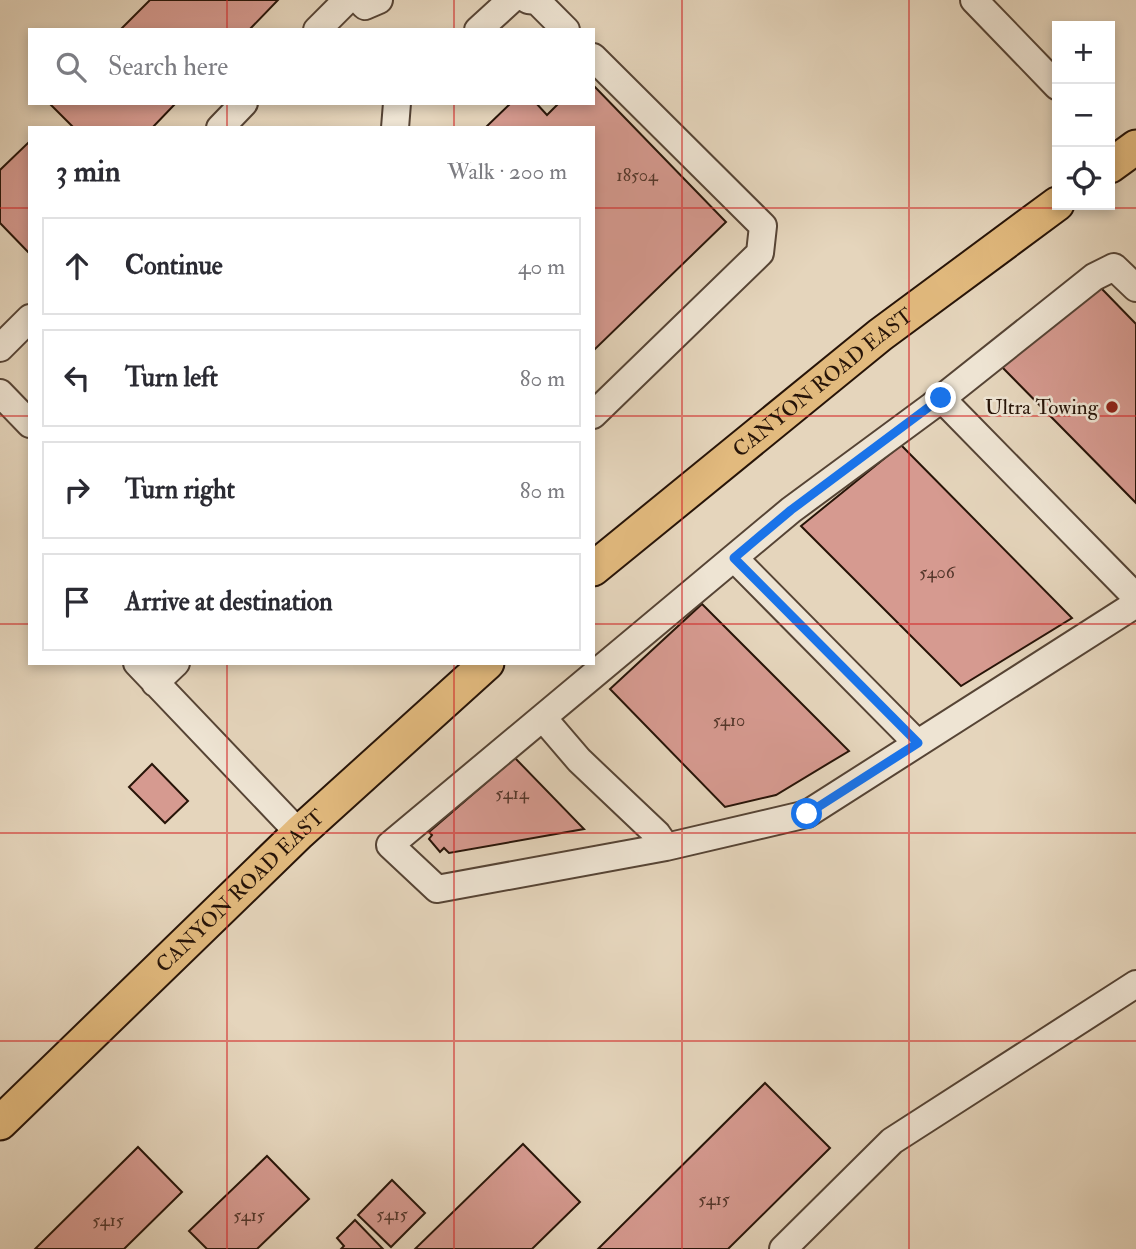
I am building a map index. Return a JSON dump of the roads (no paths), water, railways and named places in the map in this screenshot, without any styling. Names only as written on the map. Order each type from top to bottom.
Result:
[{"type":"main road","name":"CANYON ROAD EAST","points":[[595,567],[880,335],[1052,208]]},
{"type":"main road","name":"CANYON ROAD EAST","points":[[4,1109],[299,833],[485,665]]},
{"type":"street","points":[[319,28],[347,0]]},
{"type":"street","points":[[359,0],[365,6],[379,0]]},
{"type":"street","points":[[480,28],[511,0]]},
{"type":"street","points":[[528,0],[537,1],[564,28]]},
{"type":"street","points":[[974,0],[1055,84]]},
{"type":"street","points":[[595,59],[763,226],[760,253],[595,413]]},
{"type":"street","points":[[222,126],[242,105]]},
{"type":"street","points":[[395,126],[397,105]]},
{"type":"street","points":[[1136,288],[1114,267],[1094,277],[941,398],[791,510],[390,845],[437,889],[667,846],[807,814],[1136,604]]},
{"type":"street","points":[[0,348],[28,320]]},
{"type":"street","points":[[0,393],[28,422]]},
{"type":"street","points":[[941,398],[1136,597]]},
{"type":"street","points":[[734,558],[918,743]]},
{"type":"street","points":[[139,665],[299,833]]},
{"type":"street","points":[[155,682],[174,665]]},
{"type":"street","points":[[543,718],[579,761],[667,846]]},
{"type":"street","points":[[783,1249],[892,1141],[1136,984]]},
{"type":"place","name":"Ultra Towing","points":[[1112,407]]}]
